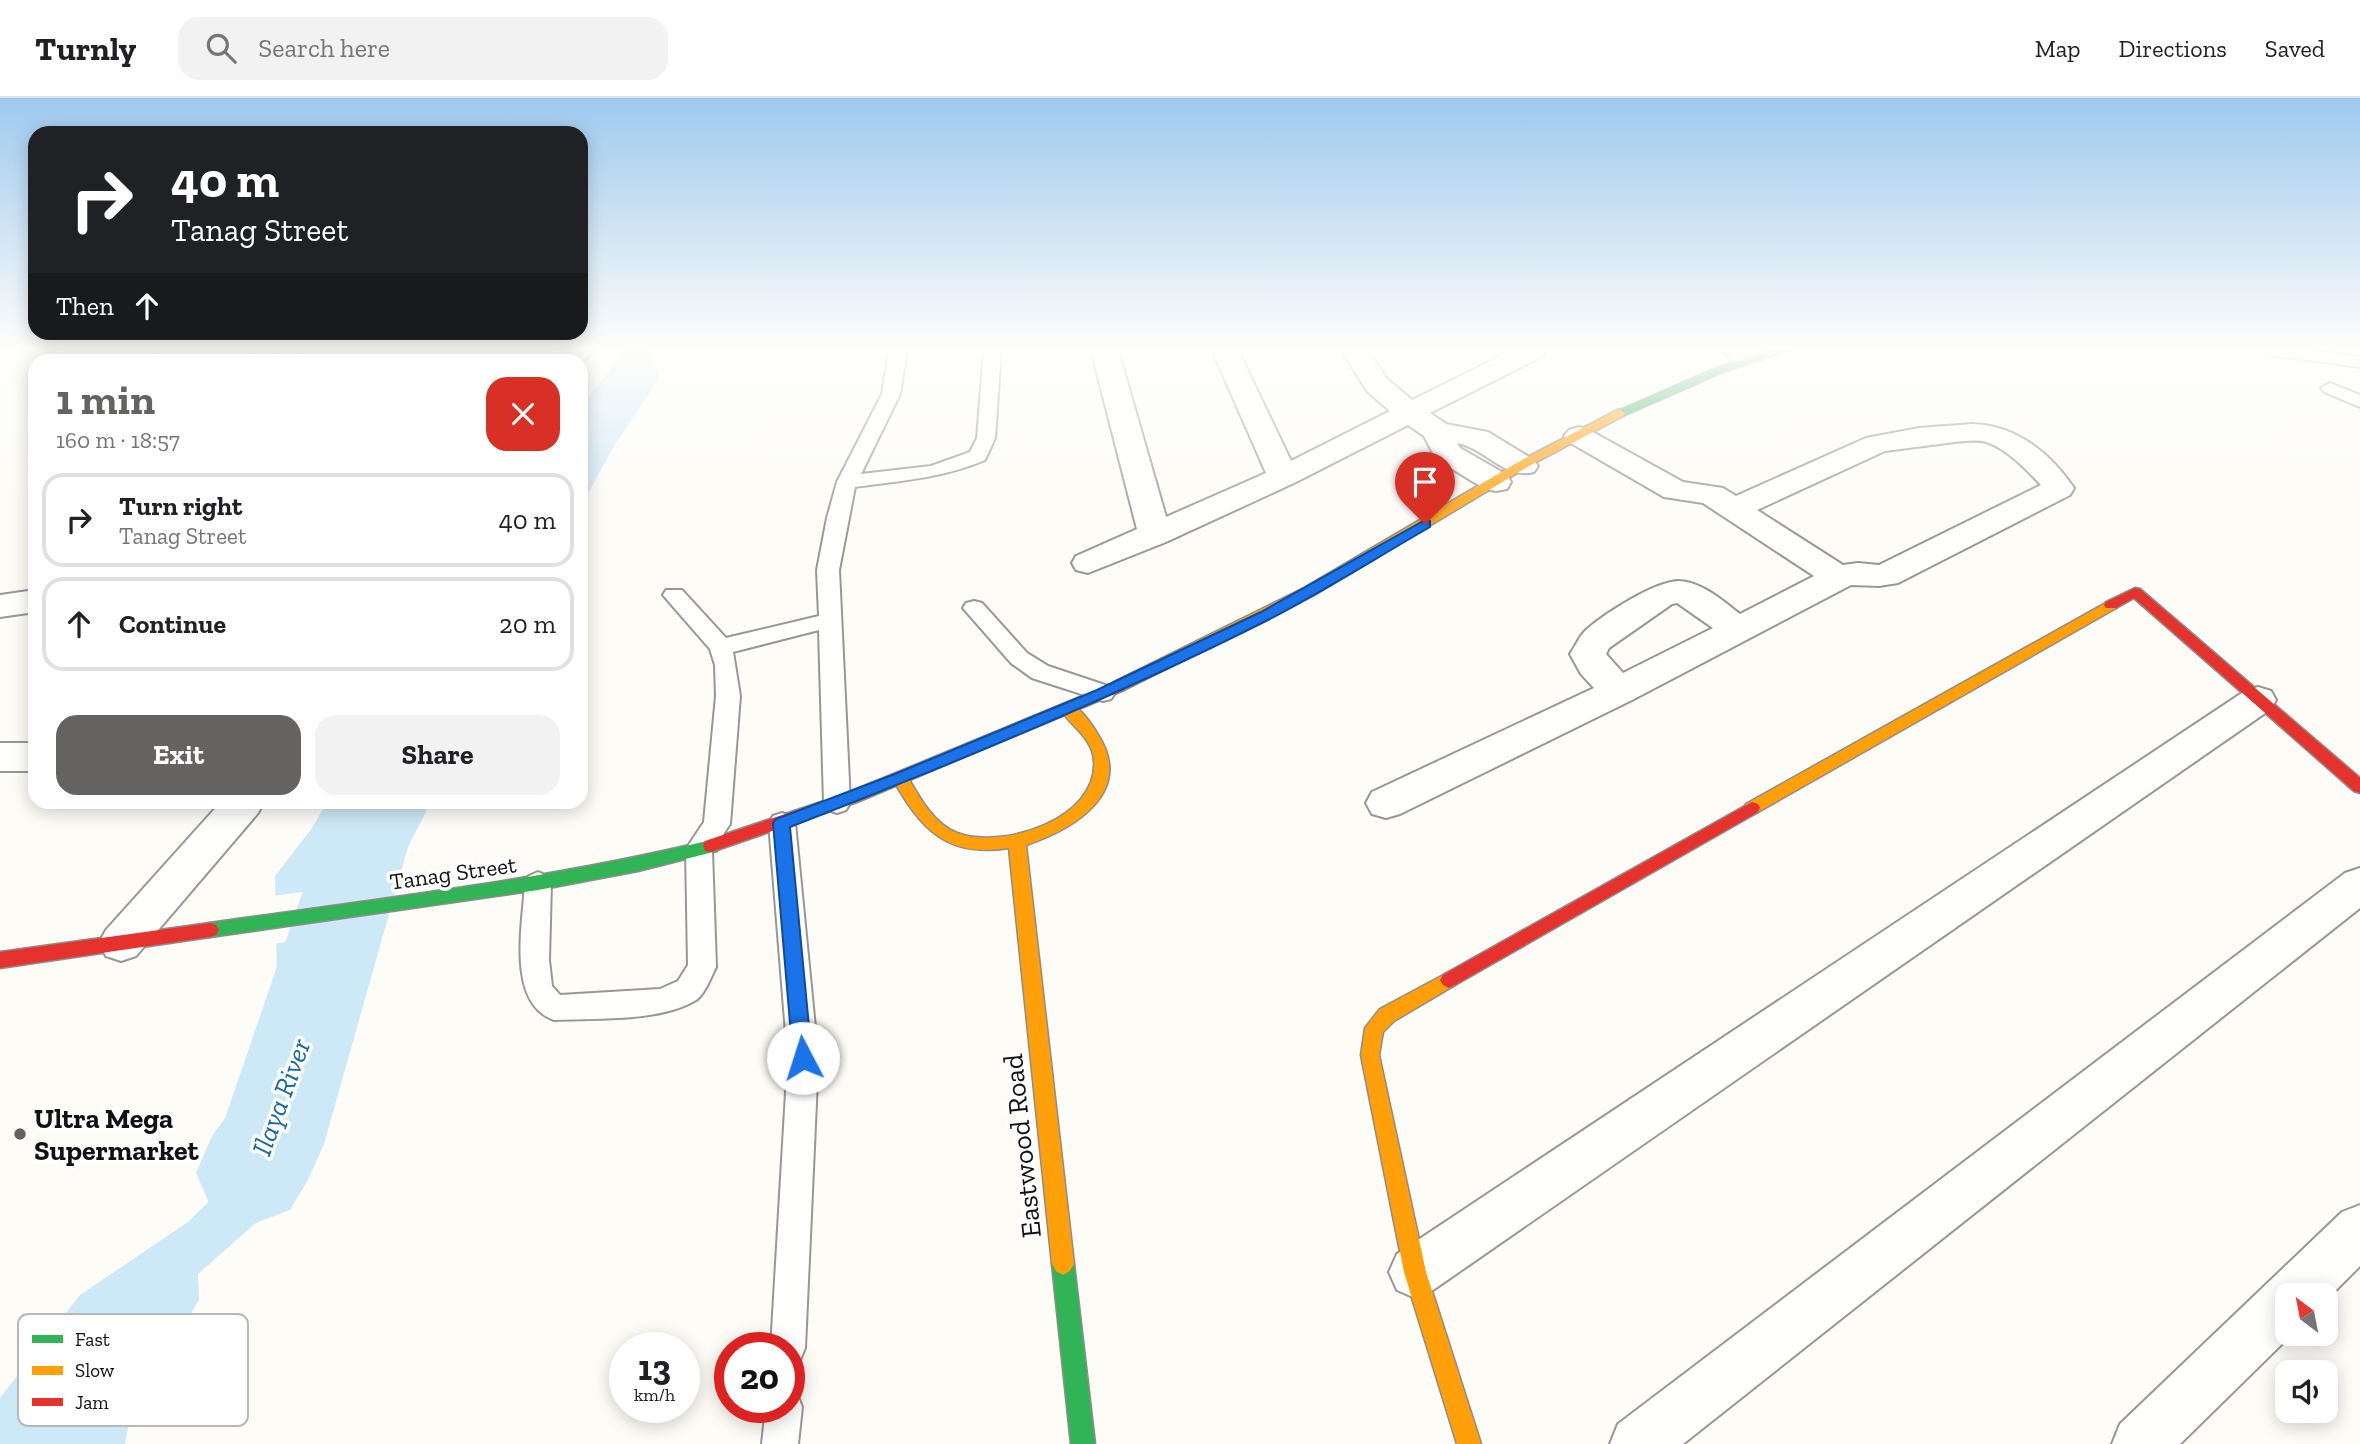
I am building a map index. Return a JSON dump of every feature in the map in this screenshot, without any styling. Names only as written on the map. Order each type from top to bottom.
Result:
[{"type":"street","points":[[1121,413],[1155,534]]},
{"type":"street","points":[[1254,413],[1283,477]]},
{"type":"street","points":[[1087,563],[1283,477],[1410,413],[1437,431],[1478,438],[1523,466]]},
{"type":"street","name":"Tanag Street","points":[[0,960],[538,883],[615,869],[699,849],[782,823],[1067,709],[1266,616],[1523,466],[1623,413]]},
{"type":"street","points":[[1606,421],[1706,478],[1724,502]]},
{"type":"street","points":[[1437,431],[1447,453],[1496,482]]},
{"type":"street","points":[[1386,803],[1619,691],[2046,472],[1994,433],[1899,438],[1876,444],[1724,502]]},
{"type":"street","points":[[1579,436],[1675,490],[1724,502],[1846,574]]},
{"type":"street","points":[[1619,691],[1594,665],[1588,654],[1597,640],[1662,595],[1680,592],[1698,599],[1739,629]]},
{"type":"street","points":[[1469,1444],[1415,1272],[1370,1055],[1374,1028],[1387,1015],[2135,592],[2360,787]]},
{"type":"street","points":[[0,606],[28,602]]},
{"type":"street","points":[[1415,1272],[2258,700]]},
{"type":"street","points":[[900,778],[929,821],[952,839],[981,847],[1017,842],[1051,829],[1077,812],[1097,789],[1102,766],[1096,745],[1067,709]]},
{"type":"street","points":[[0,757],[28,757]]},
{"type":"street","points":[[121,943],[238,809]]},
{"type":"street","name":"Eastwood Road","points":[[1017,842],[1083,1444]]},
{"type":"street","points":[[1638,1444],[2360,885]]},
{"type":"street","points":[[2306,1283],[2360,1230]]},
{"type":"street","points":[[2140,1444],[2275,1313]]},
{"type":"lane","points":[[837,803],[828,570],[837,518],[847,482],[883,413]]},
{"type":"lane","points":[[847,482],[957,467],[978,456],[986,438],[988,413]]},
{"type":"lane","points":[[538,883],[535,960],[538,991],[554,1008],[661,1001],[688,990],[702,967],[699,849],[717,824],[728,696],[726,665],[721,647],[674,595]]},
{"type":"lane","points":[[974,608],[1019,658],[1040,672],[1103,693]]},
{"type":"lane","points":[[721,647],[832,620]]},
{"type":"lane","points":[[782,823],[803,1058],[789,1332]]},
{"type":"lane","points":[[780,1444],[783,1423]]},
{"type":"water","points":[[588,413],[636,413],[588,493]]},
{"type":"water","points":[[323,809],[412,809],[408,816],[394,823],[386,820],[383,823],[398,832],[324,978],[326,981],[340,978],[332,989],[339,1002],[337,1017],[328,1017],[294,1049],[299,1053],[291,1060],[303,1067],[317,1065],[317,1078],[307,1087],[313,1097],[283,1135],[285,1146],[294,1159],[275,1202],[258,1221],[198,1274],[199,1300],[191,1314],[65,1314],[80,1295],[188,1222],[227,1184],[252,1140],[266,1096],[266,1042],[282,996],[277,978],[275,876],[312,828]]},
{"type":"water","points":[[18,1375],[18,1426],[128,1426],[125,1444],[0,1444],[0,1398]]},
{"type":"pier","points":[[377,882],[352,933],[273,944],[272,896]]},
{"type":"waterway","name":"Ilaya River","points":[[251,1173],[270,1144],[363,847],[383,809]]},
{"type":"traffic: fast","points":[[210,930],[538,883],[638,864],[711,846]]},
{"type":"traffic: fast","points":[[1063,1264],[1083,1444]]},
{"type":"traffic: slow","points":[[1119,686],[1309,592],[1524,464],[1619,413]]},
{"type":"traffic: slow","points":[[1752,808],[2111,605]]},
{"type":"traffic: slow","points":[[900,778],[928,820],[952,838],[972,843],[996,844],[1047,831],[1070,819],[1088,803],[1100,783],[1102,761],[1097,746],[1089,732],[1067,708]]},
{"type":"traffic: slow","points":[[1017,842],[1063,1264]]},
{"type":"traffic: slow","points":[[1449,980],[1387,1015],[1374,1028],[1370,1055],[1415,1272],[1469,1444]]},
{"type":"traffic: jam","points":[[2111,605],[2135,592],[2360,787]]},
{"type":"traffic: jam","points":[[711,846],[851,798],[1119,686]]},
{"type":"traffic: jam","points":[[1449,980],[1752,808]]},
{"type":"traffic: jam","points":[[0,960],[210,930]]},
{"type":"place","name":"Ultra Mega Supermarket","points":[[20,1134]]},
{"type":"route","points":[[803,1058],[782,823],[900,778],[1103,693],[1266,616],[1425,524]]}]
